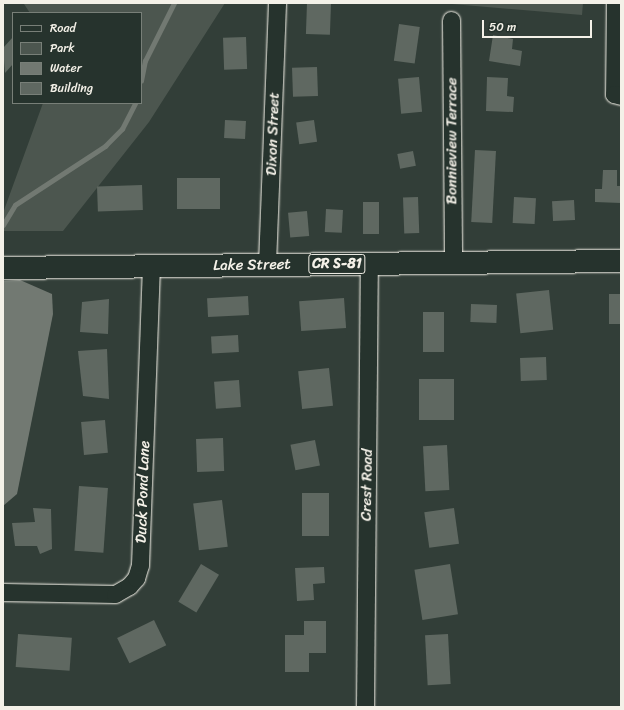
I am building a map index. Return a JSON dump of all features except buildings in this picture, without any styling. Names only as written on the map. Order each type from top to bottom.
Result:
[{"type":"main road","name":"Lake Street","points":[[3,268],[621,261]]},
{"type":"street","name":"Dixon Street","points":[[267,264],[277,3]]},
{"type":"street","points":[[615,3],[614,94],[621,96]]},
{"type":"street","name":"Bonnieview Terrace","points":[[451,20],[453,262]]},
{"type":"street","name":"Crest Road","points":[[365,707],[369,264]]},
{"type":"street","name":"Duck Pond Lane","points":[[3,592],[115,594],[129,586],[136,578],[140,565],[151,266]]},
{"type":"green space","points":[[16,3],[225,3],[149,122],[63,231],[3,231],[3,213],[43,104],[142,104],[142,12],[29,12],[24,4]]},
{"type":"green space","points":[[450,3],[583,3],[582,15]]},
{"type":"water","points":[[20,280],[52,294],[53,314],[17,494],[3,506],[3,281]]},
{"type":"waterway","points":[[142,76],[145,61],[174,3]]},
{"type":"waterway","points":[[3,225],[15,205],[105,146],[122,129],[134,104]]}]
